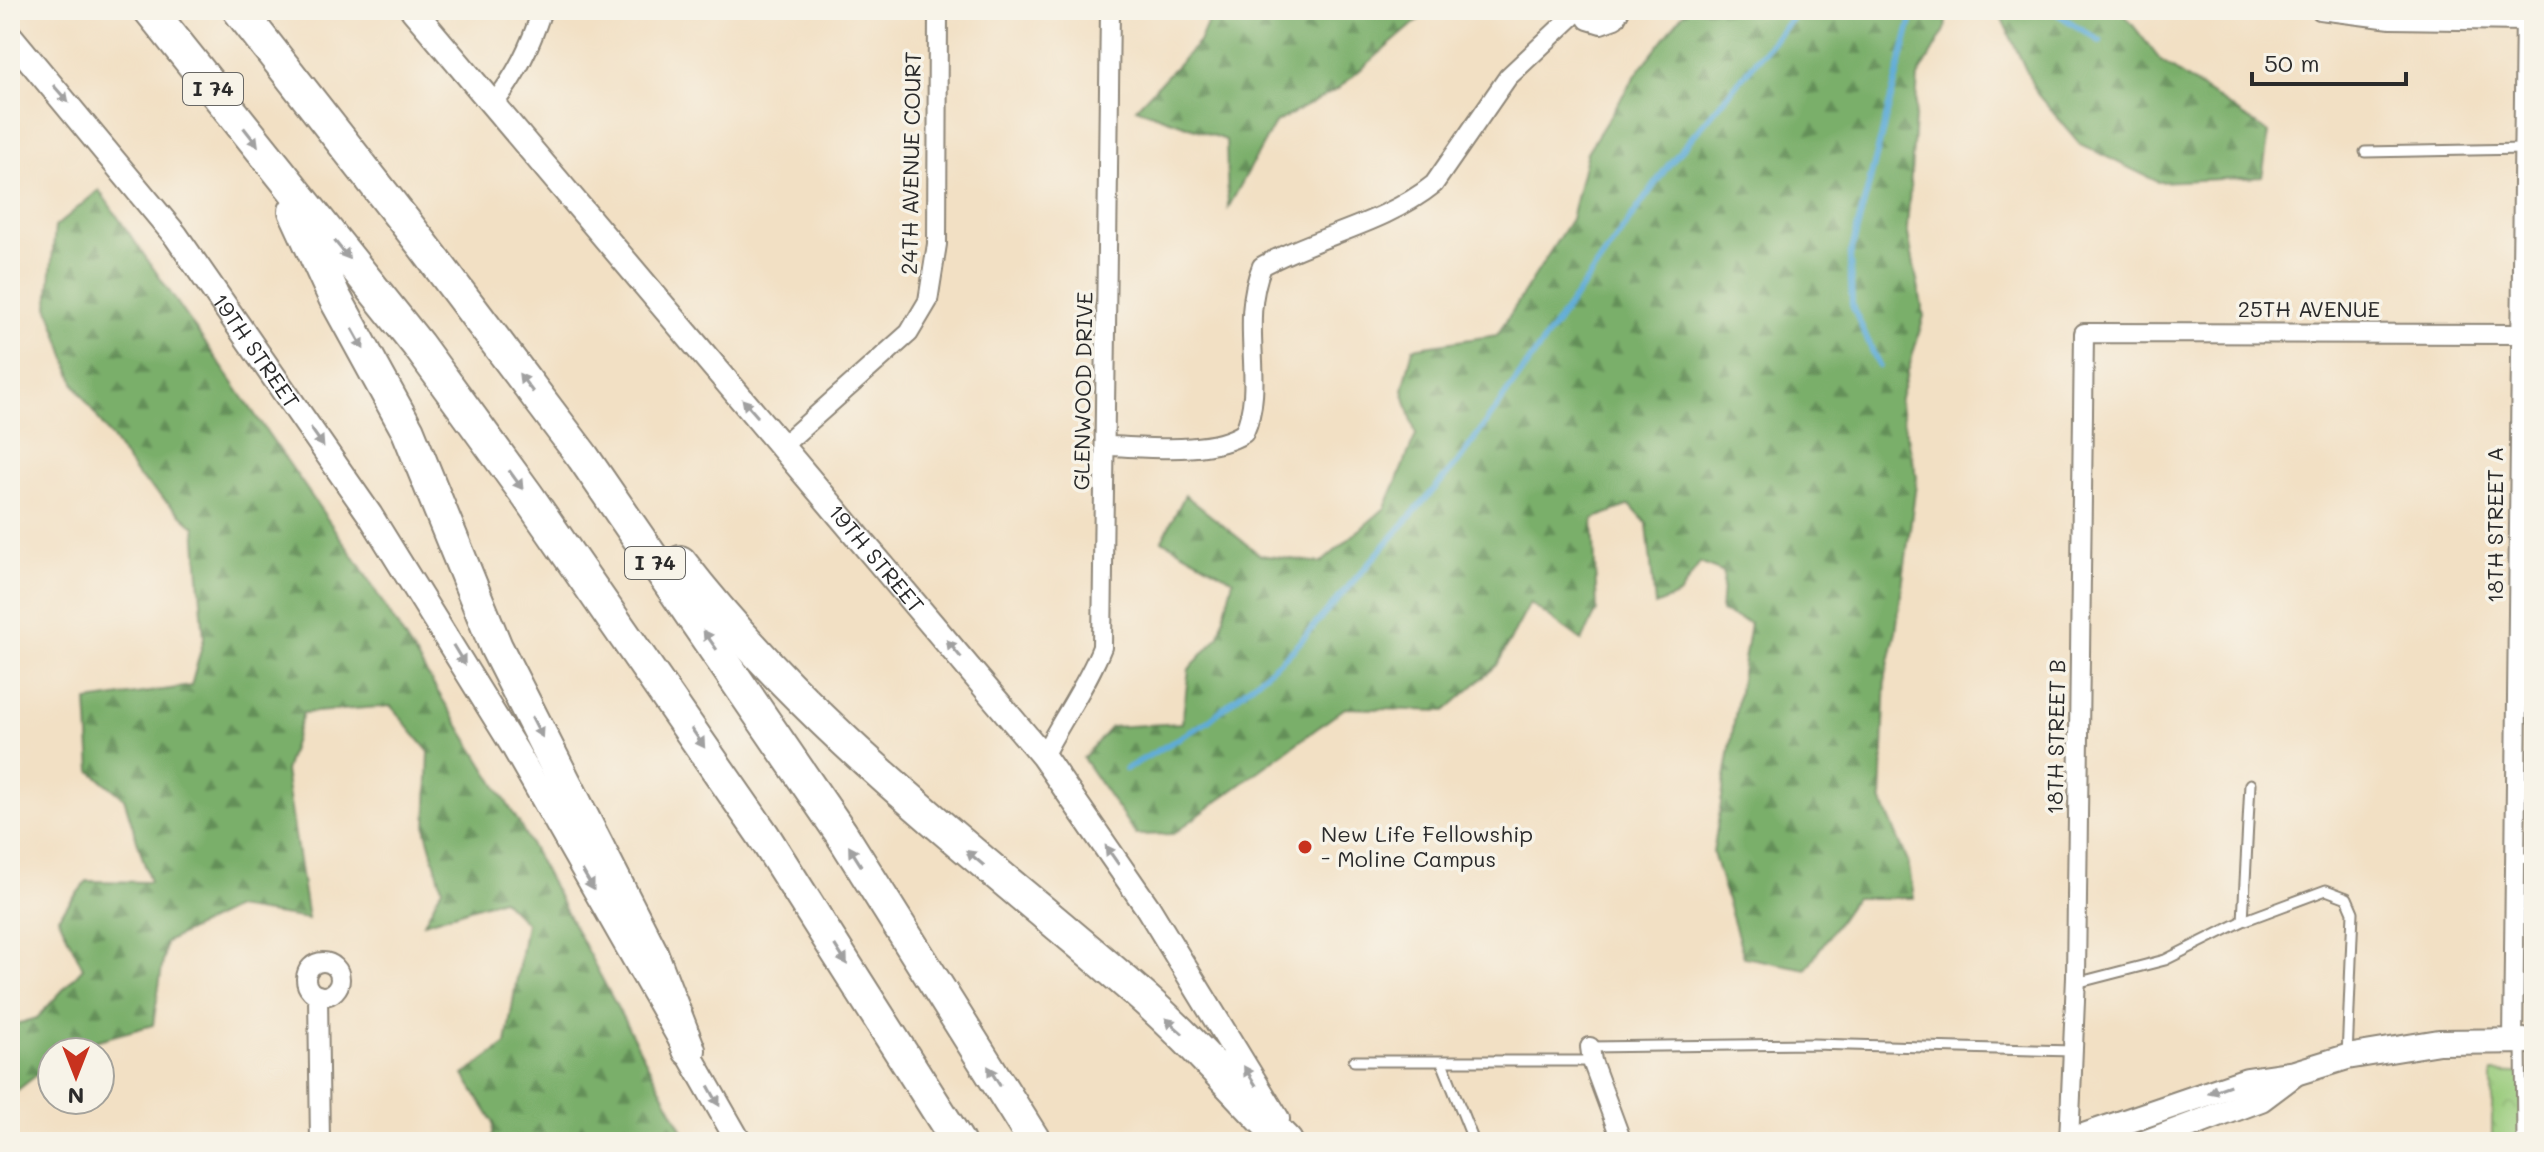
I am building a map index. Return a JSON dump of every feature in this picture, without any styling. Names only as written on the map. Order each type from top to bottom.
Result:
[{"type":"highway","name":"I 74","points":[[150,10],[418,345],[616,620],[763,835],[958,1142]]},
{"type":"highway","name":"I 74","points":[[239,10],[423,245],[559,427],[841,833],[1035,1142]]},
{"type":"highway","points":[[276,168],[335,298],[408,431],[496,647],[651,952],[689,1050]]},
{"type":"highway","points":[[559,427],[797,698],[943,830],[1169,1021],[1289,1142]]},
{"type":"main road","name":"19TH STREET","points":[[413,10],[1043,756],[1148,908],[1289,1142]]},
{"type":"main road","name":"19TH STREET","points":[[10,36],[176,236],[370,515],[500,724],[643,980],[689,1050],[739,1142]]},
{"type":"main road","points":[[2068,1142],[2247,1080],[2295,1073],[2347,1057],[2439,1042],[2523,1041]]},
{"type":"main road","points":[[2147,1142],[2261,1099],[2295,1073]]},
{"type":"street","points":[[492,106],[512,81],[529,50],[542,10]]},
{"type":"street","name":"24TH AVENUE COURT","points":[[782,446],[909,333],[928,301],[937,244],[938,10]]},
{"type":"street","name":"GLENWOOD DRIVE","points":[[1043,756],[1068,706],[1092,672],[1102,647],[1107,446],[1110,10]]},
{"type":"street","points":[[1107,446],[1158,448],[1219,444],[1244,433],[1252,417],[1254,391],[1250,313],[1254,284],[1262,266],[1375,220],[1420,195],[1434,184],[1508,77],[1580,10],[1588,20],[1601,24],[1615,19],[1620,10]]},
{"type":"street","points":[[2320,10],[2391,19],[2525,16]]},
{"type":"street","name":"18TH STREET A","points":[[2523,1041],[2529,149],[2525,16]]},
{"type":"street","name":"25TH AVENUE","points":[[2084,333],[2527,334]]},
{"type":"street","name":"18TH STREET B","points":[[2068,1142],[2076,983],[2084,333]]},
{"type":"street","points":[[318,995],[320,1142]]},
{"type":"street","points":[[1591,1054],[1622,1142]]},
{"type":"lane","points":[[2365,152],[2529,149]]},
{"type":"lane","points":[[2243,921],[2250,784]]},
{"type":"lane","points":[[2076,983],[2165,960],[2243,921],[2326,890],[2347,898],[2352,904],[2347,1057]]},
{"type":"lane","points":[[2522,1142],[2523,1041]]},
{"type":"lane","points":[[1354,1061],[1442,1062],[1813,1044],[2073,1051]]},
{"type":"lane","points":[[1442,1062],[1474,1142]]},
{"type":"green space","points":[[1213,10],[1430,10],[1338,89],[1275,123],[1228,208],[1226,140],[1136,108],[1199,42]]},
{"type":"green space","points":[[1686,10],[1947,10],[1945,30],[1918,77],[1907,229],[1924,316],[1899,402],[1917,477],[1896,631],[1886,675],[1881,799],[1908,861],[1914,898],[1855,898],[1806,969],[1744,957],[1713,853],[1750,623],[1721,612],[1724,573],[1700,563],[1679,595],[1655,605],[1647,524],[1630,505],[1593,519],[1597,610],[1582,641],[1530,603],[1497,665],[1445,711],[1345,708],[1173,834],[1136,835],[1083,758],[1111,727],[1182,723],[1189,669],[1219,636],[1233,580],[1162,540],[1185,495],[1260,555],[1321,563],[1385,508],[1416,435],[1403,390],[1413,348],[1497,335],[1571,219],[1587,152],[1637,73]]},
{"type":"green space","points":[[1998,10],[2121,10],[2161,61],[2269,133],[2262,177],[2158,182],[2080,144],[2037,94]]},
{"type":"green space","points":[[99,190],[360,566],[518,821],[689,1142],[492,1142],[494,1123],[464,1075],[506,1044],[526,923],[502,899],[424,923],[442,888],[426,831],[429,752],[391,706],[303,713],[285,771],[308,919],[235,908],[166,942],[153,1025],[113,1036],[36,1036],[36,1076],[10,1096],[10,1026],[37,1018],[83,968],[58,917],[87,881],[150,882],[124,798],[91,771],[87,701],[191,686],[204,638],[195,527],[137,475],[75,385],[48,306],[55,227]]},
{"type":"green space","points":[[2492,1072],[2534,1074],[2534,1142],[2492,1142]]},
{"type":"waterway","points":[[1126,769],[1207,722],[1292,651],[1459,461],[1667,167],[1799,10]]},
{"type":"waterway","points":[[1879,366],[1852,305],[1850,257],[1914,10]]},
{"type":"waterway","points":[[2051,10],[2100,41]]},
{"type":"place","name":"New Life Fellowship - Moline Campus","points":[[1305,847]]}]
